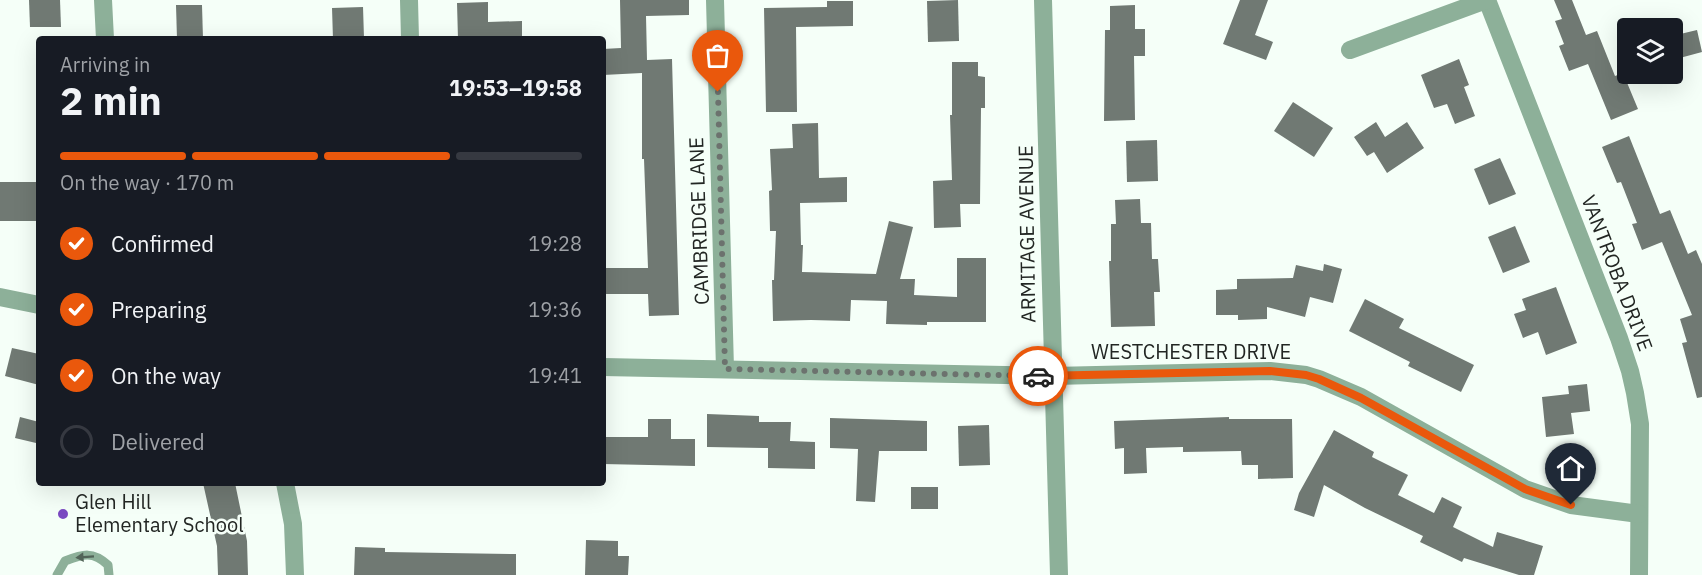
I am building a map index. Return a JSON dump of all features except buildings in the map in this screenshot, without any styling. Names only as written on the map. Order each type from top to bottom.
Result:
[{"type":"street","points":[[103,0],[105,36]]},
{"type":"street","points":[[409,0],[410,36]]},
{"type":"street","name":"CAMBRIDGE LANE","points":[[716,0],[725,369]]},
{"type":"street","name":"ARMITAGE AVENUE","points":[[1043,0],[1059,575]]},
{"type":"street","points":[[1350,50],[1486,0]]},
{"type":"street","name":"VANTROBA DRIVE","points":[[1486,0],[1630,370],[1640,424],[1639,575]]},
{"type":"street","points":[[0,297],[36,304]]},
{"type":"street","name":"WESTCHESTER DRIVE","points":[[606,367],[1053,376],[1270,371],[1306,375],[1361,398],[1539,495],[1571,505],[1639,514]]},
{"type":"street","points":[[286,486],[293,524],[295,575]]},
{"type":"lane","points":[[57,575],[65,561],[82,555],[99,557],[108,565],[109,575]]},
{"type":"way so far","points":[[718,92],[725,369],[1038,376]]},
{"type":"place","name":"Glen Hill Elementary School","points":[[63,514]]},
{"type":"route","points":[[1038,376],[1270,371],[1306,375],[1361,398],[1525,489],[1571,505]]}]
